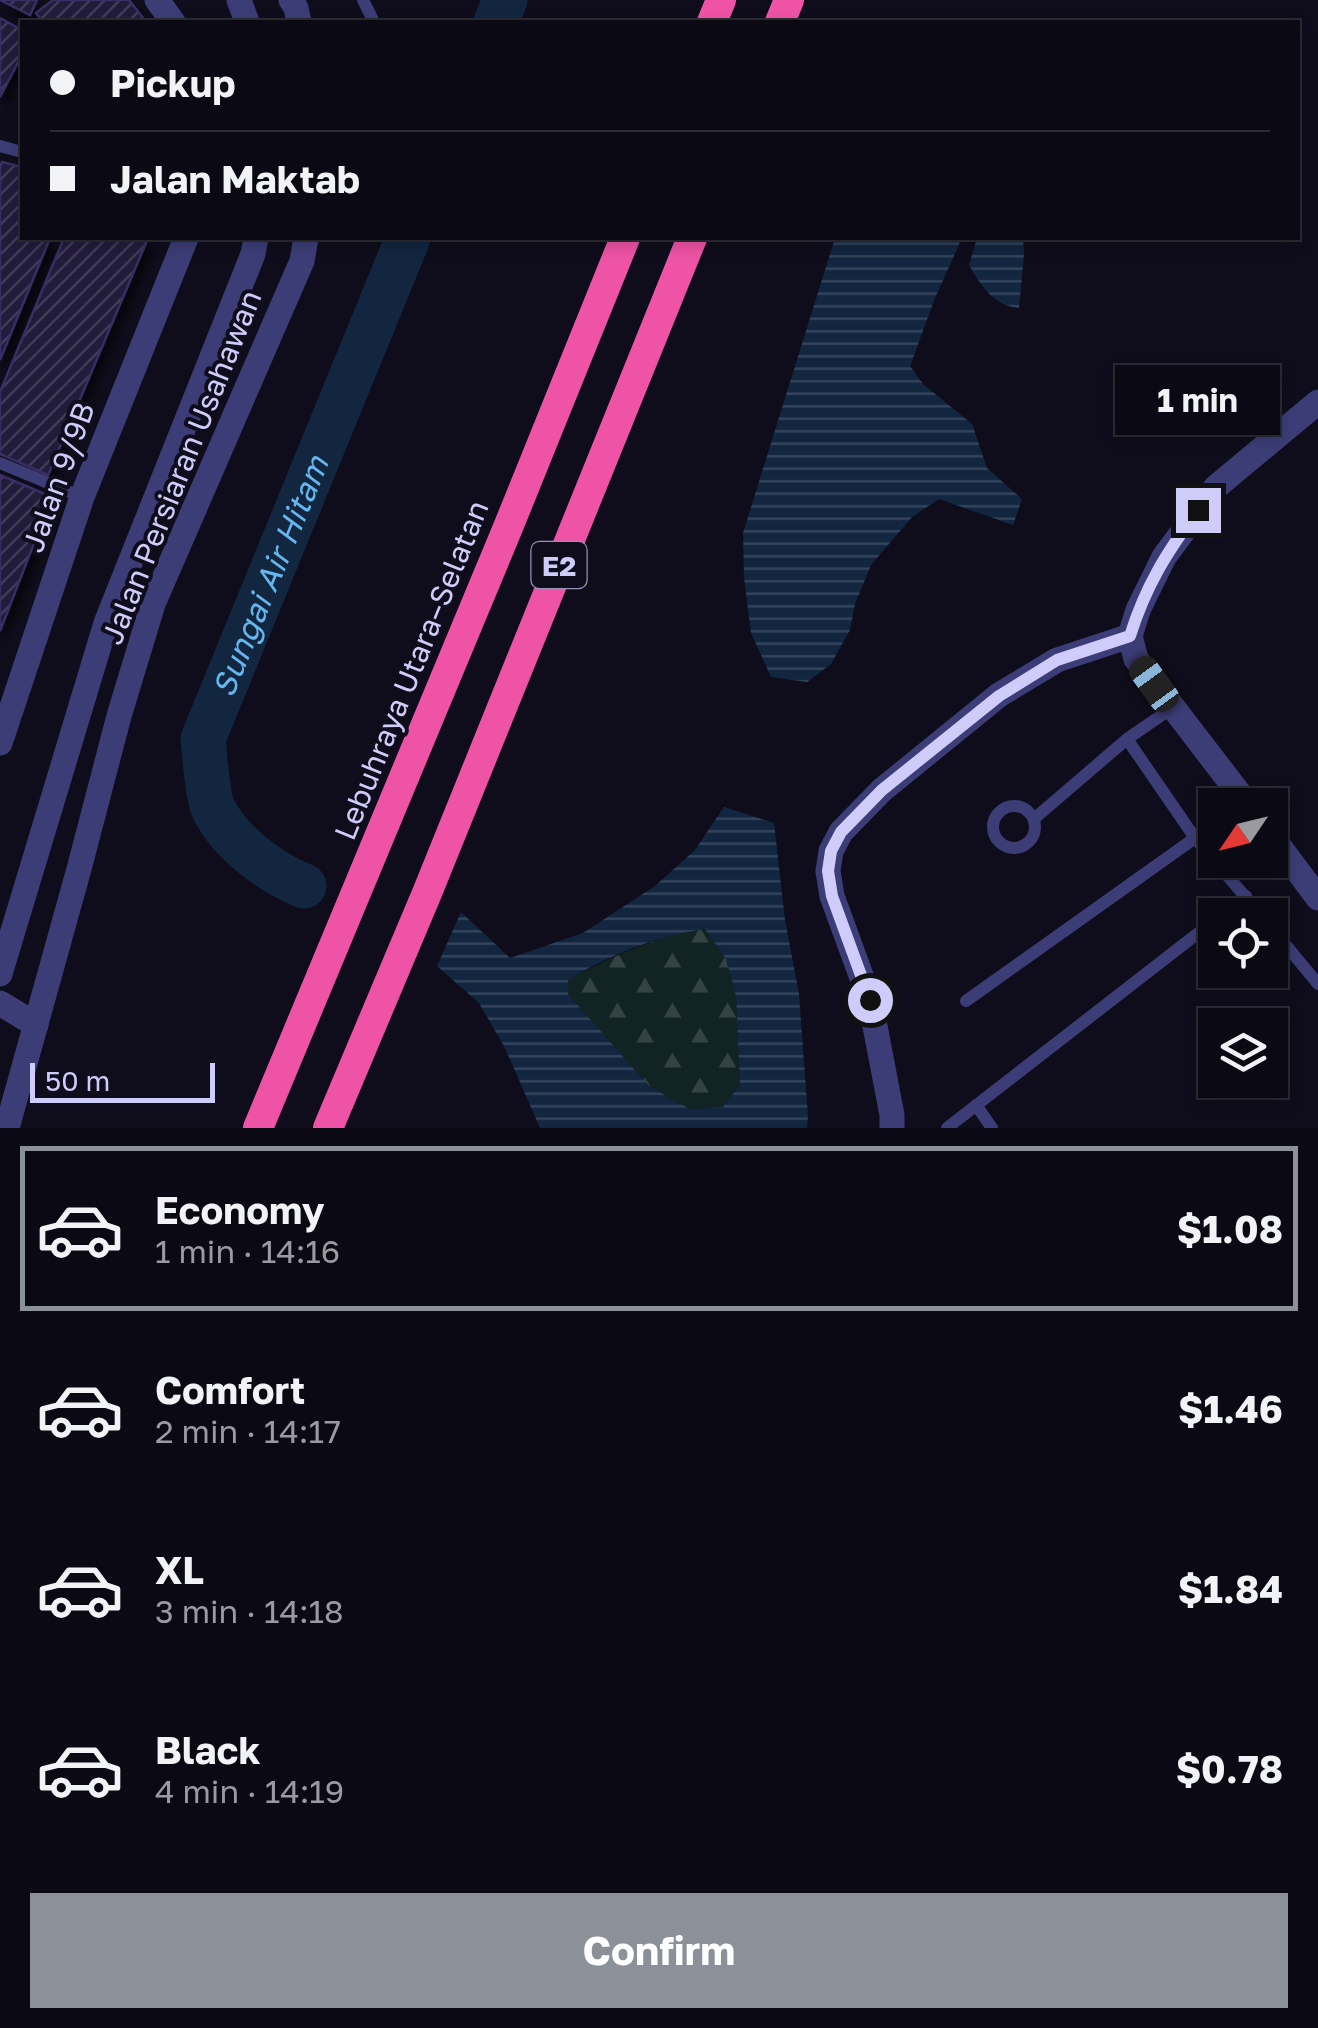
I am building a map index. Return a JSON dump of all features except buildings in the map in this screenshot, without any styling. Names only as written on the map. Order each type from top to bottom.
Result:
[{"type":"highway","name":"Lebuhraya Utara–Selatan","points":[[258,1128],[624,240]]},
{"type":"highway","name":"E2","points":[[328,1128],[691,240]]},
{"type":"street","name":"Jalan 9/9B","points":[[0,743],[82,498],[185,240]]},
{"type":"street","name":"Jalan Persiaran Usahawan","points":[[0,974],[106,623],[256,240]]},
{"type":"street","name":"Jalan Persiaran Usahawan","points":[[7,1128],[153,604],[302,261],[306,240]]},
{"type":"street","points":[[1231,788],[1133,647],[1138,610],[1164,557],[1216,487],[1318,402]]},
{"type":"street","points":[[892,1128],[870,1000],[832,896],[828,871],[831,851],[841,832],[882,790],[999,696],[1057,660],[1133,647]]},
{"type":"street","points":[[1288,858],[1318,898]]},
{"type":"street","points":[[0,1003],[36,1025]]},
{"type":"lane","points":[[0,463],[82,498]]},
{"type":"lane","points":[[1034,818],[1127,739],[1172,708]]},
{"type":"lane","points":[[1127,739],[1195,838],[1246,896],[1243,898]]},
{"type":"lane","points":[[966,1001],[1198,836]]},
{"type":"lane","points":[[948,1128],[1198,933]]},
{"type":"lane","points":[[1288,948],[1318,984]]},
{"type":"lane","points":[[976,1105],[992,1128]]},
{"type":"green space","points":[[705,929],[726,959],[736,996],[740,1085],[723,1107],[690,1109],[649,1086],[568,994],[568,980],[635,948]]},
{"type":"water","points":[[834,240],[961,240],[910,366],[923,384],[972,424],[987,468],[1022,499],[1013,525],[939,499],[912,517],[871,565],[855,604],[850,630],[831,664],[807,682],[771,677],[751,633],[743,533]]},
{"type":"water","points":[[976,240],[1023,240],[1019,308],[995,299],[969,265]]},
{"type":"water","points":[[724,807],[774,823],[785,920],[799,994],[807,1128],[540,1128],[505,1048],[479,1003],[437,966],[461,912],[510,958],[583,933],[655,886],[695,850]],"holes":[[[705,929],[726,959],[736,996],[740,1085],[723,1107],[690,1109],[649,1086],[568,994],[568,980],[584,971],[634,948],[687,932]]]},
{"type":"waterway","name":"Sungai Air Hitam","points":[[497,20],[505,0]]},
{"type":"waterway","name":"Sungai Air Hitam","points":[[304,886],[253,855],[221,822],[210,795],[203,739],[407,240]]},
{"type":"route","points":[[870,1000],[832,896],[828,871],[831,851],[841,832],[882,790],[999,696],[1057,660],[1130,636],[1164,557],[1198,510]]}]
